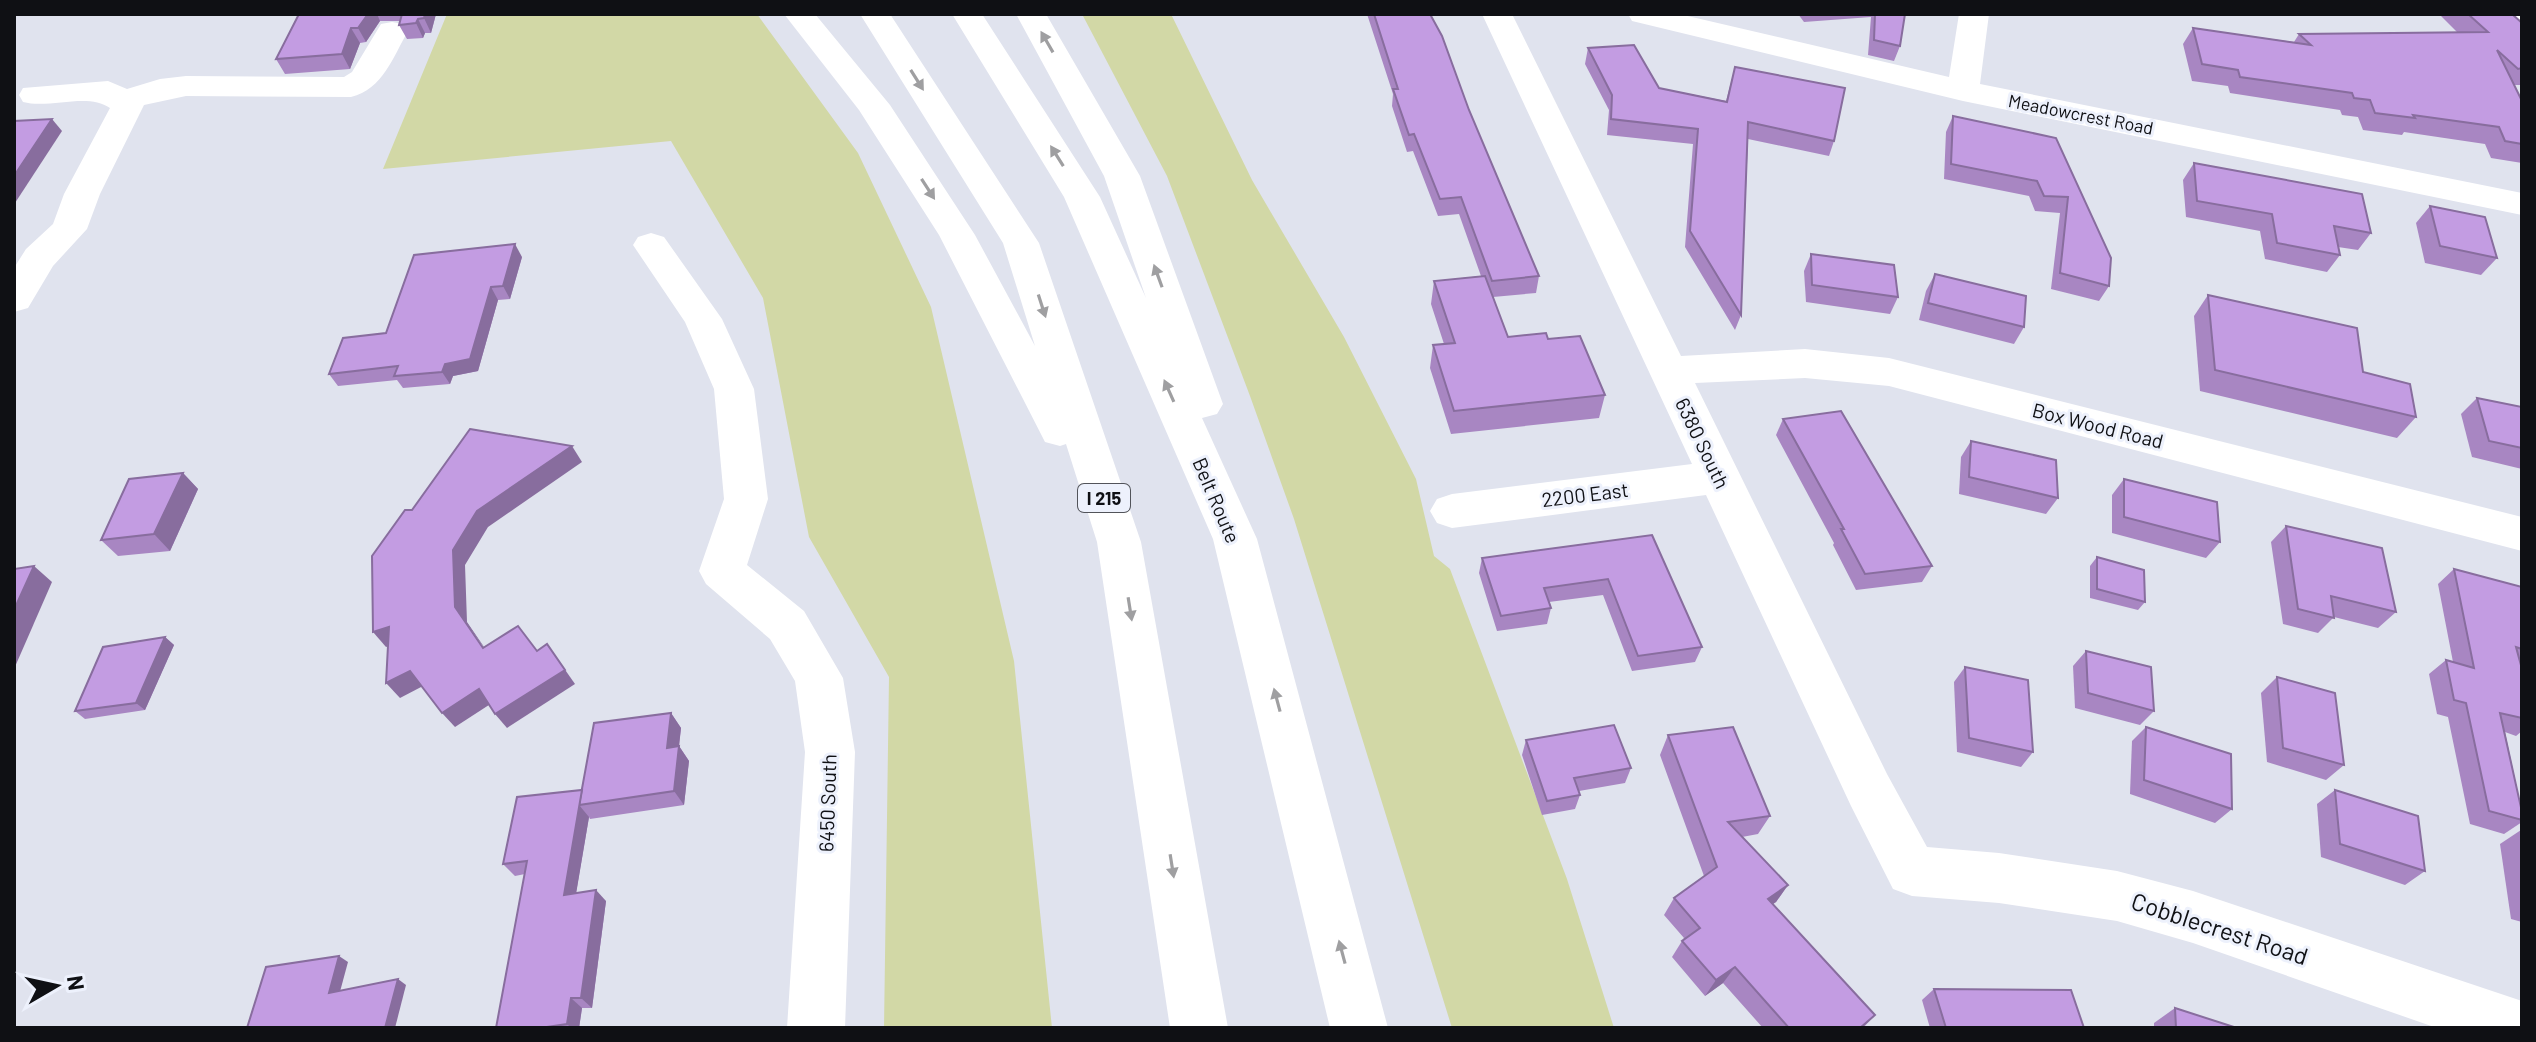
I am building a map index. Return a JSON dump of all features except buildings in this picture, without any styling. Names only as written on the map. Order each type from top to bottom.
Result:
[{"type":"main road","points":[[799,14],[873,105],[957,235],[1119,542]]},
{"type":"main road","name":"I 215","points":[[875,14],[1021,243],[1119,542],[1199,1028]]},
{"type":"main road","name":"Belt Route","points":[[967,14],[1082,197],[1235,539],[1359,1028]]},
{"type":"main road","points":[[1031,14],[1122,176],[1201,396],[1235,539]]},
{"type":"main road","name":"6380 South","points":[[1497,14],[1869,790],[1912,871]]},
{"type":"main road","name":"Meadowcrest Road","points":[[1643,14],[1792,54],[1963,91],[2522,204]]},
{"type":"main road","points":[[1963,91],[1974,14]]},
{"type":"main road","points":[[2512,14],[2522,16]]},
{"type":"main road","points":[[122,101],[160,89],[186,86],[351,87],[365,78],[392,31]]},
{"type":"main road","points":[[14,299],[39,258],[69,229],[82,194],[128,105],[108,91],[35,95]]},
{"type":"main road","name":"6450 South","points":[[651,245],[703,319],[734,389],[746,499],[722,571],[787,625],[819,678],[830,752],[816,1028]]},
{"type":"main road","name":"Box Wood Road","points":[[1668,372],[1786,361],[1889,372],[2522,534]]},
{"type":"main road","name":"2200 East","points":[[1452,511],[1719,477]]},
{"type":"main road","name":"Cobblecrest Road","points":[[1912,871],[1999,878],[2117,896],[2193,917],[2519,1028]]},
{"type":"green space","points":[[447,14],[757,14],[858,153],[931,307],[1014,661],[1052,1028],[884,1028],[889,677],[809,537],[763,298],[671,141],[383,169]]},
{"type":"green space","points":[[1082,14],[1171,14],[1252,180],[1344,337],[1416,479],[1434,556],[1450,569],[1567,879],[1614,1028],[1452,1028],[1294,519],[1250,396],[1167,176]]}]
